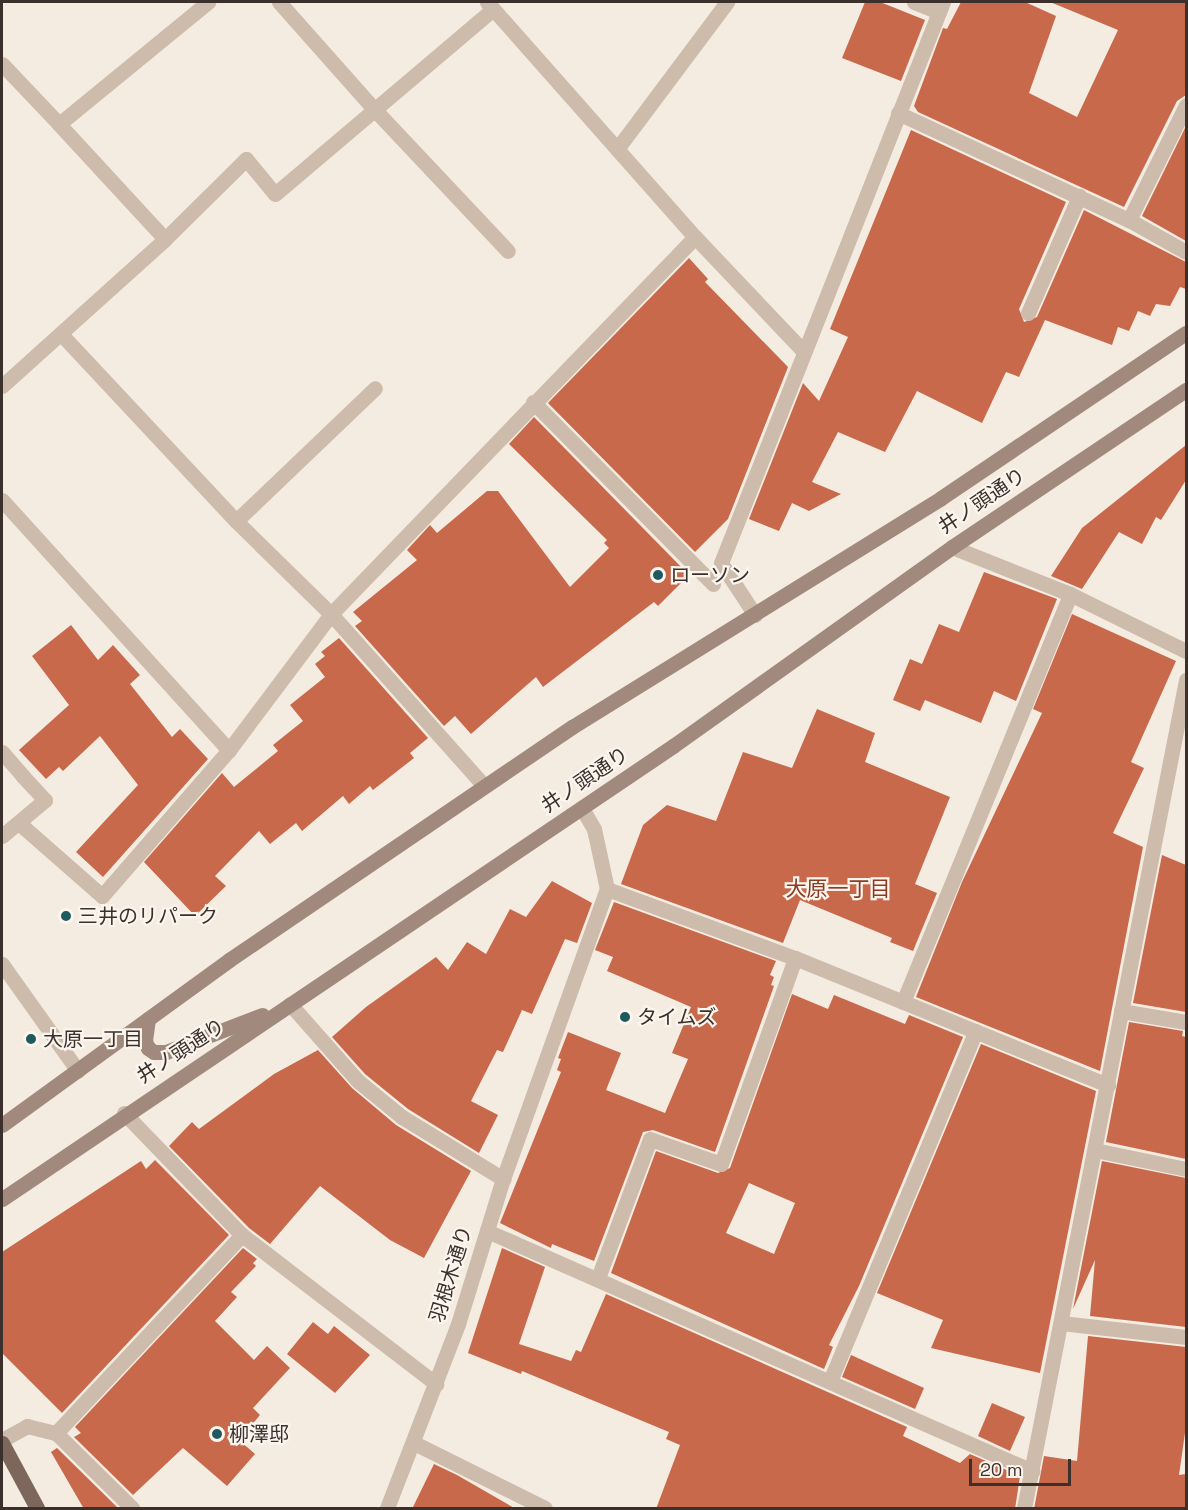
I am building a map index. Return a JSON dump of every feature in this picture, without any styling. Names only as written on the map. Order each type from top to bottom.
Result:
[{"type":"main road","name":"井ノ頭通り","points":[[2,1125],[148,1020],[484,786],[941,498],[1186,333]]},
{"type":"main road","name":"井ノ頭通り","points":[[2,1199],[124,1113],[582,808],[952,547],[1186,390]]},
{"type":"main road","points":[[148,1020],[145,1041],[148,1048],[154,1052],[166,1052],[290,1004]]},
{"type":"main road","points":[[2,1442],[37,1509]]},
{"type":"street","points":[[59,124],[208,2]]},
{"type":"street","points":[[279,2],[374,110],[508,251]]},
{"type":"street","points":[[617,149],[727,2]]},
{"type":"street","points":[[755,615],[721,563],[941,7],[914,2]]},
{"type":"street","points":[[2,386],[165,239],[246,159],[275,194],[374,110],[490,5],[694,237],[803,351]]},
{"type":"street","points":[[2,64],[165,239]]},
{"type":"street","points":[[1129,220],[1186,105]]},
{"type":"street","points":[[898,113],[1129,220],[1186,252]]},
{"type":"street","points":[[1028,313],[1079,196]]},
{"type":"street","points":[[20,824],[102,896],[229,750],[331,614],[694,237]]},
{"type":"street","points":[[61,334],[236,521],[331,614],[484,786]]},
{"type":"street","points":[[236,521],[375,388]]},
{"type":"street","points":[[533,402],[713,584]]},
{"type":"street","points":[[2,500],[229,750]]},
{"type":"street","points":[[952,547],[1070,594],[1186,651]]},
{"type":"street","points":[[903,1002],[1070,594]]},
{"type":"street","points":[[1024,1509],[1186,680]]},
{"type":"street","points":[[2,753],[45,800],[20,824],[2,836]]},
{"type":"street","points":[[582,808],[594,829],[607,889],[795,958],[1108,1085]]},
{"type":"street","name":"羽根木通り","points":[[387,1509],[436,1384],[503,1179],[607,889]]},
{"type":"street","points":[[598,1278],[650,1139],[721,1164],[795,958]]},
{"type":"street","points":[[2,964],[78,1071]]},
{"type":"street","points":[[290,1004],[358,1081],[402,1117],[503,1179]]},
{"type":"street","points":[[1121,1011],[1186,1022]]},
{"type":"street","points":[[830,1381],[976,1031]]},
{"type":"street","points":[[124,1113],[242,1236],[436,1384]]},
{"type":"street","points":[[1095,1150],[1186,1169]]},
{"type":"street","points":[[487,1231],[1032,1471]]},
{"type":"street","points":[[56,1434],[242,1236]]},
{"type":"street","points":[[1061,1323],[1186,1337]]},
{"type":"street","points":[[2,1442],[27,1426],[56,1434],[132,1509]]},
{"type":"street","points":[[414,1443],[545,1509]]},
{"type":"building","points":[[865,2],[880,2],[925,20],[901,81],[842,58]]},
{"type":"building","points":[[961,2],[1025,2],[1056,16],[1029,93],[1077,117],[1118,30],[1050,2],[1186,2],[1186,95],[1177,101],[1124,207],[918,112],[914,106],[943,28],[947,29]]},
{"type":"building","points":[[1186,126],[1186,241],[1142,216]]},
{"type":"building","points":[[911,130],[1066,202],[1019,309],[1024,322],[1037,317],[1084,210],[1186,262],[1186,289],[1180,287],[1170,306],[1156,304],[1150,316],[1138,311],[1129,331],[1118,327],[1112,345],[1045,320],[1019,377],[1006,372],[982,423],[917,391],[885,452],[838,432],[812,482],[841,494],[809,511],[792,503],[779,531],[749,519],[803,383],[819,401],[848,337],[830,329]]},
{"type":"building","points":[[689,258],[708,279],[705,282],[788,367],[728,519],[695,552],[548,403]]},
{"type":"building","points":[[534,417],[689,575],[658,606],[654,602],[543,687],[536,677],[471,734],[455,716],[444,726],[355,626],[362,621],[353,612],[417,560],[407,550],[430,525],[437,533],[487,491],[498,491],[570,587],[609,548],[604,543],[607,540],[509,444]]},
{"type":"building","points":[[1186,445],[1186,480],[1161,520],[1156,517],[1142,544],[1119,532],[1082,589],[1051,576],[1082,528]]},
{"type":"building","points":[[984,572],[1057,599],[1016,701],[994,691],[981,723],[925,700],[920,711],[893,700],[910,659],[922,664],[939,624],[959,632]]},
{"type":"building","points":[[1072,614],[1176,661],[1131,762],[1144,768],[1113,833],[1143,847],[1100,1071],[916,997],[962,882],[1042,713],[1033,709]]},
{"type":"building","points":[[71,625],[98,660],[113,645],[140,675],[130,684],[172,737],[180,729],[208,759],[103,877],[76,852],[138,785],[100,736],[63,771],[59,767],[46,779],[19,750],[69,705],[32,656]]},
{"type":"building","points":[[339,638],[428,738],[410,753],[414,758],[373,790],[370,786],[349,804],[343,796],[302,831],[296,823],[270,844],[259,831],[215,876],[226,886],[195,916],[144,862],[222,773],[234,787],[278,751],[273,745],[303,721],[290,705],[325,677],[315,664],[325,656],[321,652]]},
{"type":"building","points":[[817,709],[875,733],[865,762],[950,797],[915,884],[937,893],[913,951],[890,942],[892,938],[800,900],[783,943],[621,884],[643,825],[667,805],[716,821],[743,752],[792,768]]},
{"type":"building","points":[[1162,855],[1186,865],[1186,1012],[1133,1003]]},
{"type":"building","points":[[552,881],[592,903],[577,943],[565,939],[532,1014],[522,1010],[503,1052],[497,1050],[471,1101],[498,1115],[479,1153],[408,1109],[365,1074],[332,1037],[366,1007],[436,957],[448,970],[467,942],[486,954],[510,909],[526,917]]},
{"type":"building","points":[[614,902],[776,961],[770,975],[774,977],[771,985],[774,986],[715,1152],[653,1130],[643,1132],[594,1261],[552,1244],[551,1248],[500,1223],[561,1072],[557,1070],[561,1059],[558,1058],[568,1032],[621,1053],[606,1090],[665,1113],[688,1059],[672,1053],[691,1007],[607,971],[613,957],[595,950]]},
{"type":"building","points":[[792,994],[828,1009],[834,995],[905,1024],[909,1015],[963,1037],[859,1286],[829,1345],[833,1347],[824,1369],[611,1273],[656,1151],[718,1173],[730,1168]],"holes":[[[749,1183],[795,1203],[774,1254],[726,1233]]]},
{"type":"building","points":[[1129,1022],[1183,1031],[1182,1036],[1186,1037],[1186,1159],[1106,1142]]},
{"type":"building","points":[[981,1044],[1096,1091],[1040,1373],[931,1348],[943,1320],[877,1293]]},
{"type":"building","points":[[318,1050],[352,1088],[396,1125],[471,1171],[424,1258],[390,1240],[320,1186],[270,1244],[249,1228],[169,1146],[192,1122],[199,1129],[274,1074]]},
{"type":"building","points":[[155,1160],[229,1235],[62,1413],[2,1353],[2,1252],[141,1161],[146,1169]]},
{"type":"building","points":[[1102,1161],[1186,1178],[1186,1327],[1090,1316],[1095,1260],[1073,1309]]},
{"type":"building","points":[[243,1248],[257,1259],[253,1263],[256,1266],[231,1292],[237,1297],[215,1321],[254,1360],[267,1346],[290,1368],[253,1408],[260,1415],[239,1440],[255,1454],[227,1486],[183,1448],[133,1495],[74,1437],[81,1433],[75,1427]]},
{"type":"building","points":[[502,1248],[545,1267],[519,1344],[571,1361],[576,1350],[581,1352],[606,1294],[907,1427],[903,1436],[960,1463],[970,1454],[1020,1476],[1015,1509],[656,1509],[680,1445],[666,1439],[669,1432],[522,1371],[521,1374],[468,1353]]},
{"type":"building","points":[[313,1322],[328,1334],[334,1326],[370,1355],[335,1393],[287,1354]]},
{"type":"building","points":[[1088,1336],[1186,1347],[1186,1426],[1179,1475],[1186,1474],[1186,1509],[1034,1509],[1044,1456],[1077,1461]]},
{"type":"building","points":[[851,1355],[924,1388],[915,1409],[842,1377]]},
{"type":"building","points":[[992,1403],[1025,1417],[1010,1451],[978,1436]]},
{"type":"building","points":[[57,1448],[119,1509],[84,1509],[51,1452]]},
{"type":"building","points":[[434,1464],[457,1475],[516,1509],[412,1509]]},
{"type":"place","name":"ローソン","points":[[658,575]]},
{"type":"place","name":"三井のリパーク","points":[[66,916]]},
{"type":"place","name":"タイムズ","points":[[625,1017]]},
{"type":"place","name":"大原一丁目","points":[[31,1039]]},
{"type":"place","name":"柳澤邸","points":[[217,1434]]},
{"type":"district","name":"大原一丁目","points":[[838,889]]}]
